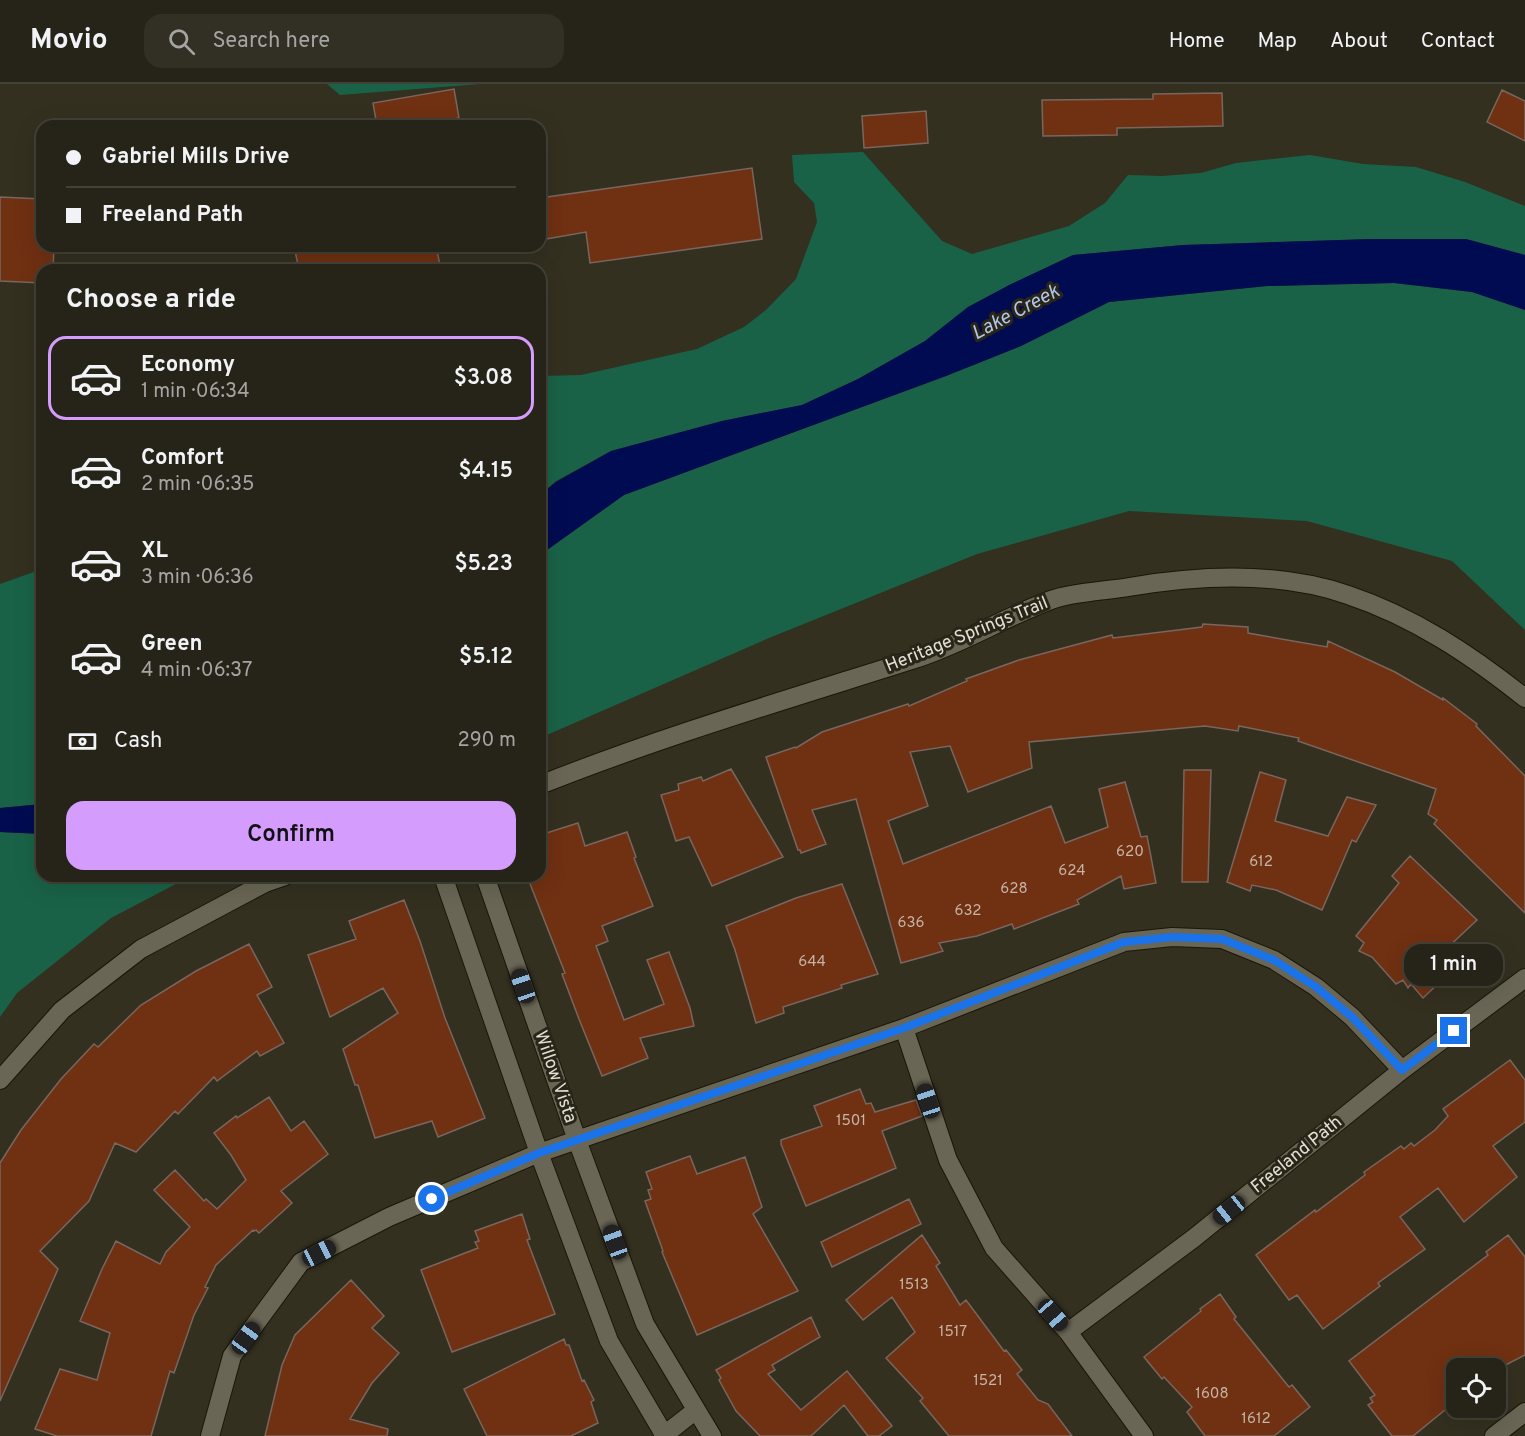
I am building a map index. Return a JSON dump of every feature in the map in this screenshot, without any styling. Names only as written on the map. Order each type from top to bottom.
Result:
[{"type":"street","name":"Heritage Springs Trail","points":[[546,782],[621,753],[925,655],[1053,599],[1164,581],[1234,577],[1292,582],[1348,595],[1434,634],[1482,664],[1525,698]]},
{"type":"street","points":[[0,1080],[62,1010],[141,949],[268,882]]},
{"type":"street","points":[[445,882],[539,1153],[609,1341],[664,1436],[696,1410]]},
{"type":"street","name":"Willow Vista","points":[[487,882],[577,1140],[645,1324],[712,1436]]},
{"type":"street","points":[[210,1436],[232,1356],[301,1262],[389,1217],[539,1153],[904,1028],[1124,942],[1172,937],[1222,939],[1274,960],[1316,987],[1352,1017],[1402,1070]]},
{"type":"street","name":"Freeland Path","points":[[1068,1332],[1194,1238],[1402,1070],[1525,978]]},
{"type":"street","points":[[904,1028],[948,1160],[994,1248],[1068,1332],[1144,1436]]},
{"type":"street","points":[[1494,1436],[1525,1412]]},
{"type":"green space","points":[[327,84],[480,84],[340,95]]},
{"type":"green space","points":[[863,152],[942,241],[972,254],[1069,226],[1105,203],[1128,175],[1162,176],[1201,173],[1236,163],[1310,155],[1363,164],[1416,167],[1465,182],[1525,206],[1525,255],[1466,239],[1371,239],[1183,245],[1073,255],[968,307],[925,341],[858,379],[802,405],[722,421],[611,451],[556,481],[546,490],[546,376],[581,375],[697,349],[744,327],[766,310],[796,279],[817,222],[814,203],[794,182],[792,155]]},
{"type":"green space","points":[[1394,283],[1472,292],[1525,310],[1525,630],[1452,561],[1307,521],[1129,511],[977,554],[769,638],[546,735],[546,551],[624,495],[946,376],[1021,346],[1109,302],[1267,286]]},
{"type":"green space","points":[[36,571],[36,805],[0,808],[0,584]]},
{"type":"green space","points":[[0,832],[36,834],[36,882],[180,882],[111,918],[17,993],[0,1017]]},
{"type":"water","name":"Lake Creek","points":[[1371,239],[1466,239],[1525,255],[1525,310],[1472,292],[1394,283],[1267,286],[1109,302],[1021,346],[946,376],[624,495],[546,551],[546,490],[556,482],[611,451],[722,421],[802,405],[858,379],[925,341],[968,307],[1073,255],[1183,245]]},
{"type":"water","points":[[36,805],[36,834],[0,832],[0,808]]},
{"type":"building","points":[[454,89],[459,118],[376,120],[373,103]]},
{"type":"building","points":[[1502,90],[1525,101],[1525,141],[1487,122]]},
{"type":"building","points":[[1222,93],[1223,126],[1117,128],[1117,135],[1043,136],[1042,100],[1153,99],[1153,94]]},
{"type":"building","points":[[926,111],[928,143],[864,148],[862,116]]},
{"type":"building","points":[[752,168],[762,239],[590,263],[586,232],[546,239],[546,197]]},
{"type":"building","points":[[0,197],[36,199],[36,252],[54,252],[53,264],[36,264],[36,283],[0,281]]},
{"type":"building","points":[[295,252],[437,252],[440,264],[298,264]]},
{"type":"building","points":[[1203,624],[1248,627],[1248,633],[1327,647],[1328,641],[1395,672],[1443,700],[1443,698],[1477,724],[1476,726],[1525,776],[1525,913],[1434,824],[1437,820],[1428,814],[1436,789],[1298,741],[1299,738],[1239,726],[1238,731],[1205,726],[1029,742],[1032,768],[968,792],[950,746],[910,752],[928,806],[888,821],[903,864],[1051,806],[1065,843],[1108,827],[1099,789],[1125,782],[1141,837],[1147,836],[1156,883],[1124,889],[1121,876],[1077,900],[1079,904],[1014,929],[1012,924],[977,936],[939,943],[943,951],[930,955],[901,963],[856,799],[812,810],[826,844],[801,853],[798,850],[766,757],[796,748],[822,732],[908,704],[909,706],[967,681],[966,679],[1019,660],[1112,635],[1113,638],[1202,627]]},
{"type":"building","points":[[731,769],[783,857],[712,886],[689,837],[676,841],[661,795],[679,790],[678,784],[701,777],[703,781]]},
{"type":"building","points":[[1184,770],[1211,770],[1208,882],[1182,882]]},
{"type":"building","points":[[1260,772],[1286,780],[1275,821],[1328,836],[1347,797],[1376,805],[1356,842],[1352,840],[1322,910],[1276,890],[1252,885],[1250,891],[1227,882]]},
{"type":"building","points":[[578,823],[585,846],[627,832],[636,857],[634,858],[653,906],[602,926],[608,941],[596,946],[624,1020],[664,1004],[647,960],[669,952],[690,1008],[694,1026],[640,1038],[648,1058],[602,1076],[529,882],[546,882],[546,833]]},
{"type":"building","points":[[1410,856],[1477,920],[1445,950],[1458,965],[1423,998],[1411,984],[1408,988],[1403,980],[1396,984],[1372,957],[1359,951],[1364,943],[1356,936],[1399,883],[1392,876]]},
{"type":"building","points":[[842,884],[878,974],[783,1007],[784,1013],[756,1023],[726,926],[796,898]]},
{"type":"building","points":[[404,900],[445,1018],[485,1118],[438,1137],[432,1121],[375,1138],[358,1085],[355,1085],[343,1049],[398,1013],[383,988],[330,1017],[308,955],[356,939],[349,921]]},
{"type":"building","points":[[249,944],[272,987],[257,995],[284,1043],[260,1056],[257,1051],[217,1081],[214,1077],[178,1114],[175,1111],[136,1152],[115,1143],[89,1201],[40,1251],[58,1269],[0,1401],[0,1163],[21,1130],[61,1079],[94,1044],[98,1047],[141,1005],[196,971]]},
{"type":"building","points":[[1510,1060],[1525,1080],[1525,1122],[1493,1146],[1517,1177],[1464,1222],[1438,1188],[1400,1217],[1425,1249],[1378,1283],[1380,1286],[1323,1329],[1297,1295],[1289,1300],[1256,1255],[1401,1146],[1404,1149],[1411,1143],[1414,1146],[1435,1130],[1448,1116],[1443,1109]]},
{"type":"building","points":[[860,1089],[866,1104],[871,1103],[875,1112],[916,1100],[922,1116],[882,1131],[896,1168],[806,1206],[781,1140],[822,1126],[814,1106]]},
{"type":"building","points":[[269,1097],[291,1131],[304,1121],[328,1154],[281,1191],[292,1203],[259,1233],[253,1230],[216,1265],[205,1287],[208,1288],[194,1315],[174,1373],[170,1371],[151,1436],[57,1436],[35,1429],[60,1369],[97,1380],[110,1333],[80,1321],[116,1241],[160,1264],[166,1252],[190,1227],[154,1190],[175,1170],[204,1201],[206,1199],[217,1209],[246,1180],[214,1133],[236,1116],[237,1118]]},
{"type":"building","points":[[690,1156],[697,1174],[745,1157],[762,1207],[753,1214],[798,1291],[697,1335],[662,1252],[645,1201],[651,1199],[648,1190],[652,1189],[646,1172]]},
{"type":"building","points":[[909,1199],[921,1224],[832,1267],[821,1242]]},
{"type":"building","points":[[522,1214],[530,1239],[527,1240],[555,1314],[452,1352],[421,1270],[478,1248],[475,1242],[479,1241],[475,1231]]},
{"type":"building","points":[[922,1235],[940,1263],[936,1266],[960,1305],[966,1300],[1004,1351],[1006,1350],[1022,1370],[1017,1374],[1038,1400],[1048,1404],[1072,1436],[949,1436],[920,1401],[923,1398],[886,1358],[915,1332],[892,1297],[863,1320],[846,1300]]},
{"type":"building","points":[[1508,1235],[1525,1257],[1525,1355],[1506,1365],[1506,1358],[1446,1358],[1446,1409],[1413,1436],[1392,1436],[1368,1405],[1373,1402],[1370,1398],[1375,1395],[1349,1361],[1488,1255],[1486,1252]]},
{"type":"building","points":[[351,1280],[384,1316],[372,1328],[399,1353],[372,1383],[350,1419],[388,1429],[387,1436],[265,1436],[282,1365],[295,1335]]},
{"type":"building","points":[[1220,1294],[1236,1317],[1234,1319],[1289,1387],[1292,1385],[1310,1407],[1274,1436],[1205,1436],[1187,1412],[1192,1407],[1164,1377],[1162,1379],[1144,1357]]},
{"type":"building","points":[[811,1317],[820,1337],[772,1365],[775,1370],[768,1374],[801,1410],[847,1371],[892,1426],[879,1436],[868,1436],[844,1405],[811,1436],[760,1436],[736,1411],[716,1370]]},
{"type":"building","points":[[564,1339],[566,1345],[569,1345],[582,1381],[584,1380],[594,1400],[591,1402],[598,1423],[571,1436],[487,1436],[464,1389]]},
{"type":"route","points":[[432,1199],[539,1153],[904,1028],[1124,942],[1172,937],[1222,939],[1274,960],[1316,987],[1352,1017],[1402,1070],[1454,1031]]}]
